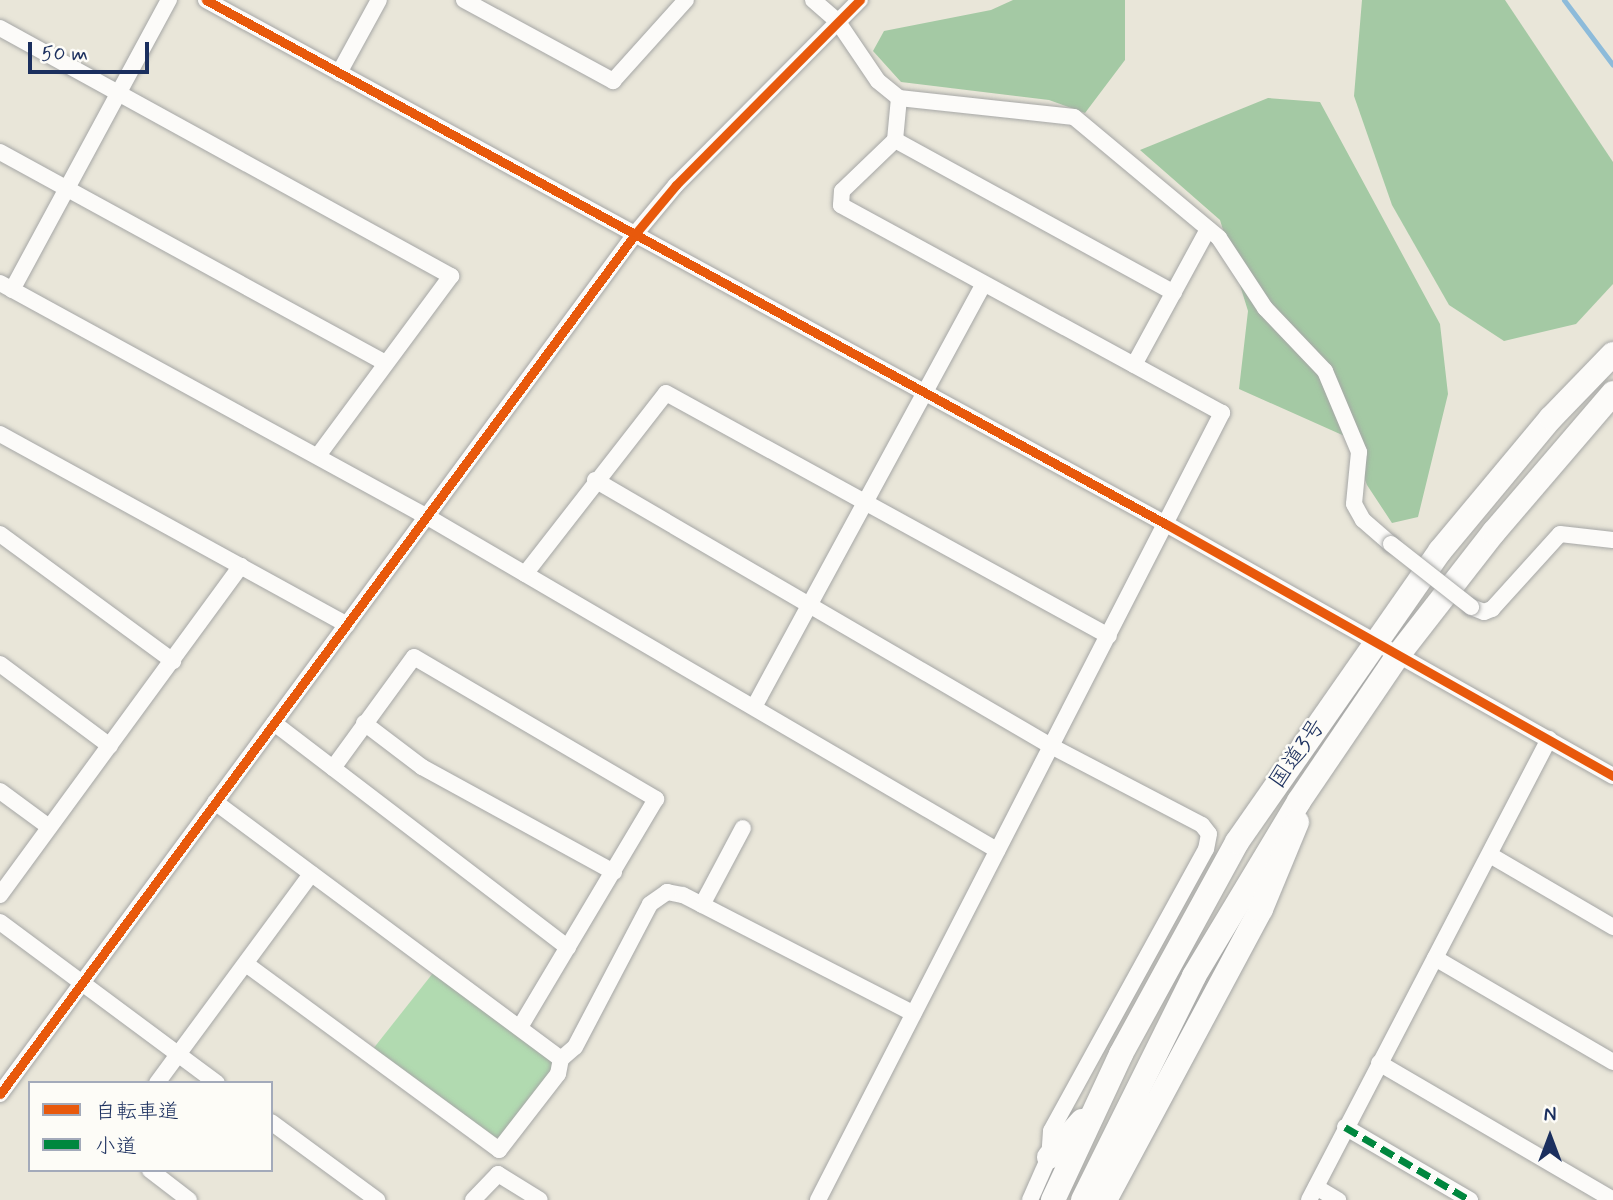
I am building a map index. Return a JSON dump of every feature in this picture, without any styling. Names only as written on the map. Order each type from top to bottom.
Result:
[{"type":"highway","name":"国道3号","points":[[1053,1200],[1097,1105],[1176,949],[1237,842],[1377,642],[1496,481],[1613,354]]},
{"type":"highway","name":"国道3号","points":[[1100,1199],[1194,976],[1299,800],[1399,654],[1494,532],[1613,393]]},
{"type":"highway","points":[[1049,1157],[1097,1105]]},
{"type":"street","points":[[169,0],[67,187],[6,286],[426,516],[998,850]]},
{"type":"street","points":[[206,0],[1166,524],[1613,776]]},
{"type":"street","points":[[339,73],[379,0]]},
{"type":"street","points":[[464,0],[613,81],[686,0]]},
{"type":"street","points":[[0,1094],[636,233],[677,185],[860,0]]},
{"type":"street","points":[[818,2],[838,22],[878,81],[899,98],[1074,117],[1219,238],[1265,308],[1325,371],[1359,452],[1354,504],[1363,520],[1471,607],[1484,612],[1492,610],[1560,534],[1613,540]]},
{"type":"street","points":[[0,28],[451,276],[317,456]]},
{"type":"street","points":[[818,1200],[1223,413],[841,205],[842,191],[895,140],[899,98]]},
{"type":"street","points":[[895,140],[1174,293]]},
{"type":"street","points":[[0,152],[385,363]]},
{"type":"street","points":[[1134,365],[1208,229]]},
{"type":"street","points":[[754,707],[984,284]]},
{"type":"street","points":[[524,574],[595,480],[666,393],[1109,636]]},
{"type":"street","points":[[0,434],[346,625]]},
{"type":"street","points":[[595,480],[1051,746],[1202,825],[1209,834],[1206,849],[1051,1131],[1049,1157],[1030,1200]]},
{"type":"street","points":[[0,534],[173,661]]},
{"type":"street","points":[[0,895],[241,566]]},
{"type":"street","points":[[332,768],[414,657],[656,799],[520,1027]]},
{"type":"street","points":[[0,664],[110,746]]},
{"type":"street","points":[[274,723],[568,948]]},
{"type":"street","points":[[365,723],[422,767],[614,872]]},
{"type":"street","points":[[1338,1200],[1313,1194],[1345,1127],[1549,739]]},
{"type":"street","points":[[0,791],[49,827]]},
{"type":"street","points":[[215,802],[561,1059]]},
{"type":"street","points":[[702,905],[743,828]]},
{"type":"street","points":[[1489,855],[1613,927]]},
{"type":"street","points":[[158,1081],[311,874]]},
{"type":"street","points":[[246,964],[499,1150],[558,1074],[561,1059],[575,1047],[650,904],[667,892],[702,905],[913,1013]]},
{"type":"street","points":[[0,922],[214,1081]]},
{"type":"street","points":[[1435,958],[1613,1062]]},
{"type":"street","points":[[1379,1063],[1613,1200]]},
{"type":"street","points":[[273,1123],[377,1200]]},
{"type":"street","points":[[1345,1127],[1470,1200]]},
{"type":"street","points":[[153,1172],[190,1200]]},
{"type":"street","points":[[473,1200],[498,1174],[540,1200]]},
{"type":"green space","points":[[1013,0],[1125,0],[1125,60],[1085,113],[1049,100],[901,82],[873,51],[884,31],[991,10]]},
{"type":"green space","points":[[1362,0],[1505,0],[1613,162],[1613,284],[1576,324],[1504,341],[1449,305],[1392,205],[1354,96]]},
{"type":"green space","points":[[1268,98],[1320,102],[1440,324],[1448,394],[1418,517],[1392,523],[1367,485],[1349,438],[1239,389],[1248,311],[1220,220],[1140,150]]},
{"type":"green space","points":[[433,973],[552,1061],[551,1073],[500,1137],[492,1138],[373,1049]]},
{"type":"waterway","points":[[1564,0],[1613,65]]},
{"type":"marked path","points":[[1345,1127],[1470,1200]]},
{"type":"cycle path","points":[[206,0],[1166,524],[1613,776]]},
{"type":"cycle path","points":[[0,1094],[636,233],[676,185],[860,0]]}]
